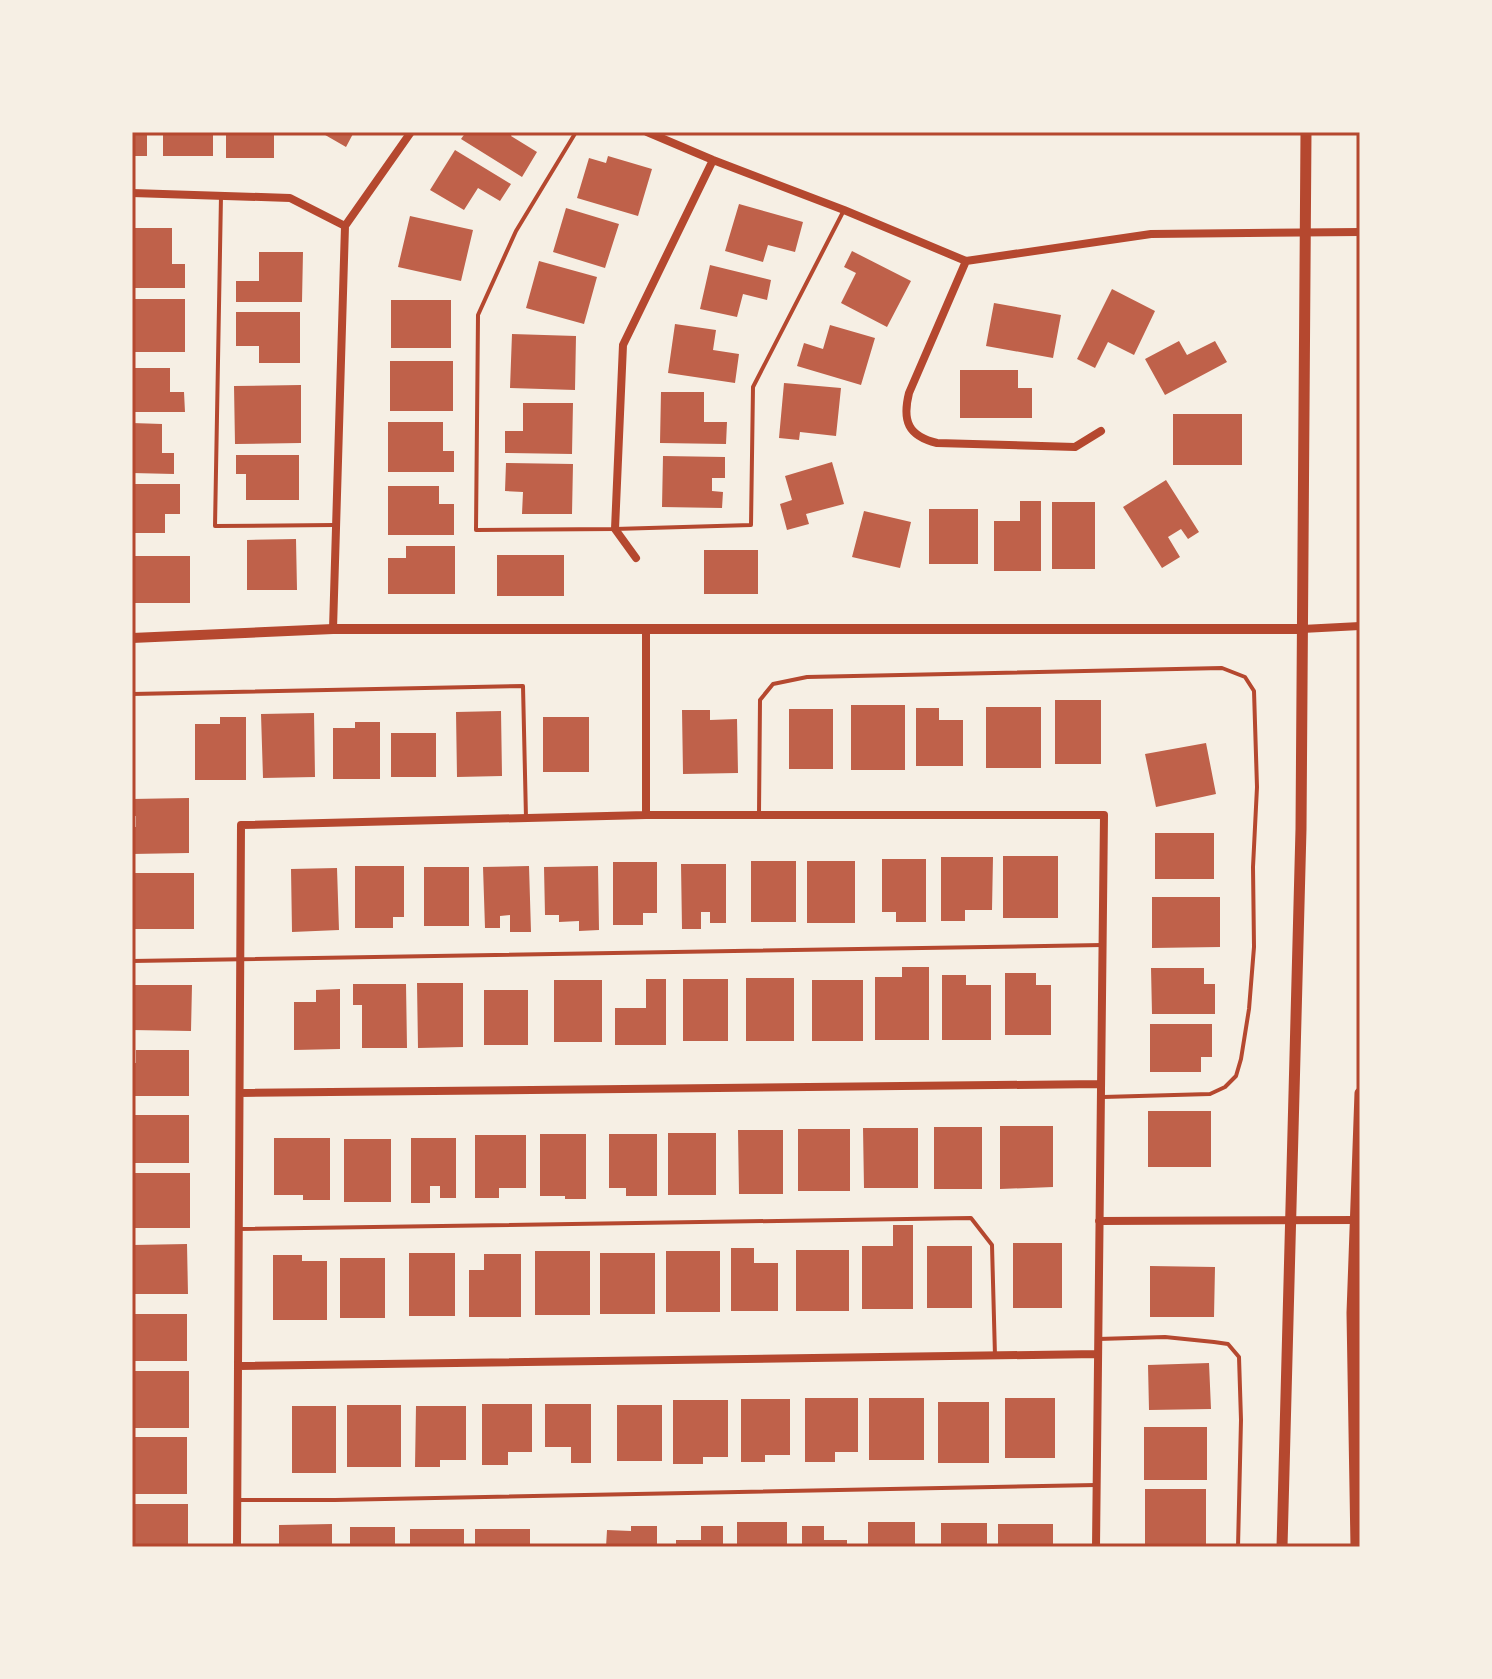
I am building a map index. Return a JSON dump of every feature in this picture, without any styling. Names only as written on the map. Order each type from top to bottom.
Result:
[{"type":"main road","points":[[1282,1547],[1301,829],[1306,132]]},
{"type":"main road","points":[[1356,1547],[1352,1313],[1358,1220],[1360,1093]]},
{"type":"street","points":[[333,629],[345,226],[411,132]]},
{"type":"street","points":[[647,132],[966,261],[1151,234],[1360,232]]},
{"type":"street","points":[[636,558],[615,529],[623,345],[713,160]]},
{"type":"street","points":[[132,193],[290,198],[345,226]]},
{"type":"street","points":[[966,261],[909,393],[905,407],[909,428],[922,440],[937,443],[1075,447],[1101,431]]},
{"type":"street","points":[[132,638],[333,629],[1302,629],[1360,626]]},
{"type":"street","points":[[646,629],[646,815]]},
{"type":"street","points":[[237,1547],[241,825],[646,815],[1104,815],[1096,1547]]},
{"type":"street","points":[[240,1093],[1101,1084]]},
{"type":"street","points":[[1099,1221],[1358,1220]]},
{"type":"street","points":[[238,1366],[1098,1354]]},
{"type":"lane","points":[[576,132],[516,231],[478,315],[476,530],[751,525],[753,387],[844,210]]},
{"type":"lane","points":[[221,196],[215,526],[337,525]]},
{"type":"lane","points":[[759,815],[760,700],[773,684],[807,677],[1222,668],[1245,677],[1254,691],[1257,787],[1253,867],[1254,947],[1249,1009],[1236,1076],[1225,1087],[1210,1094],[1101,1097]]},
{"type":"lane","points":[[132,694],[523,686],[526,818]]},
{"type":"lane","points":[[132,961],[1102,945]]},
{"type":"lane","points":[[239,1229],[971,1218],[992,1245],[995,1356]]},
{"type":"lane","points":[[1098,1339],[1165,1337],[1214,1342],[1228,1344],[1239,1357],[1238,1547]]},
{"type":"lane","points":[[237,1500],[1096,1485]]},
{"type":"building","points":[[132,132],[147,132],[147,156],[132,156]]},
{"type":"building","points":[[163,132],[213,132],[213,156],[163,156]]},
{"type":"building","points":[[226,132],[274,132],[274,158],[226,158]]},
{"type":"building","points":[[320,132],[354,132],[346,147]]},
{"type":"building","points":[[466,132],[513,132],[511,136],[537,152],[522,177],[461,139]]},
{"type":"building","points":[[455,150],[511,184],[500,201],[478,188],[464,210],[430,190]]},
{"type":"building","points":[[608,156],[652,169],[638,216],[577,198],[589,158],[606,163]]},
{"type":"building","points":[[739,204],[803,222],[795,252],[768,245],[763,262],[725,251]]},
{"type":"building","points":[[566,208],[619,224],[605,268],[553,252]]},
{"type":"building","points":[[410,216],[473,230],[461,281],[398,267]]},
{"type":"building","points":[[132,228],[172,228],[172,264],[185,264],[185,288],[132,288]]},
{"type":"building","points":[[852,251],[911,281],[887,327],[841,303],[856,273],[844,267]]},
{"type":"building","points":[[259,252],[303,252],[302,302],[236,302],[236,281],[259,281]]},
{"type":"building","points":[[539,261],[597,277],[584,324],[526,308]]},
{"type":"building","points":[[710,265],[771,280],[767,300],[743,294],[737,317],[700,309]]},
{"type":"building","points":[[1112,289],[1155,311],[1134,355],[1108,342],[1095,368],[1077,359]]},
{"type":"building","points":[[132,299],[185,299],[185,352],[132,352]]},
{"type":"building","points":[[391,300],[451,300],[451,348],[391,348]]},
{"type":"building","points":[[994,303],[1061,315],[1053,358],[986,346]]},
{"type":"building","points":[[236,312],[300,312],[300,363],[259,363],[259,346],[236,346]]},
{"type":"building","points":[[675,324],[716,330],[713,350],[739,354],[735,383],[668,373]]},
{"type":"building","points":[[830,325],[875,338],[861,385],[797,366],[804,343],[823,349]]},
{"type":"building","points":[[512,334],[576,336],[575,390],[510,388]]},
{"type":"building","points":[[1179,341],[1187,355],[1215,341],[1227,362],[1165,395],[1145,359]]},
{"type":"building","points":[[390,361],[453,361],[453,411],[390,411]]},
{"type":"building","points":[[132,368],[170,368],[170,392],[184,392],[185,412],[132,412]]},
{"type":"building","points":[[960,370],[1018,370],[1018,388],[1032,388],[1032,418],[960,418]]},
{"type":"building","points":[[784,383],[841,388],[836,436],[800,432],[799,440],[779,438]]},
{"type":"building","points":[[301,385],[301,443],[235,444],[234,386]]},
{"type":"building","points":[[661,392],[704,392],[704,422],[727,422],[726,444],[660,443]]},
{"type":"building","points":[[523,403],[573,403],[572,454],[505,453],[505,431],[523,431]]},
{"type":"building","points":[[1173,414],[1242,414],[1242,465],[1173,465]]},
{"type":"building","points":[[388,422],[443,422],[443,451],[454,451],[454,472],[388,472]]},
{"type":"building","points":[[132,423],[162,424],[162,453],[174,453],[174,474],[132,473]]},
{"type":"building","points":[[236,455],[299,455],[299,500],[246,500],[246,474],[236,474]]},
{"type":"building","points":[[663,456],[725,457],[725,478],[712,478],[712,491],[723,492],[722,508],[662,507]]},
{"type":"building","points":[[832,462],[844,504],[806,514],[809,524],[787,530],[780,504],[792,500],[785,476]]},
{"type":"building","points":[[506,463],[573,464],[572,514],[522,514],[523,492],[505,491]]},
{"type":"building","points":[[1166,480],[1199,532],[1188,539],[1181,529],[1168,537],[1180,557],[1162,568],[1123,507]]},
{"type":"building","points":[[132,484],[180,484],[180,514],[165,514],[165,533],[132,533]]},
{"type":"building","points":[[388,486],[439,486],[439,504],[454,504],[454,535],[388,535]]},
{"type":"building","points":[[1020,501],[1041,501],[1041,571],[994,571],[994,521],[1020,521]]},
{"type":"building","points":[[1052,502],[1095,502],[1095,569],[1052,569]]},
{"type":"building","points":[[929,509],[978,509],[978,564],[929,564]]},
{"type":"building","points":[[864,511],[911,522],[900,568],[852,557]]},
{"type":"building","points":[[296,539],[297,590],[247,590],[247,540]]},
{"type":"building","points":[[406,546],[455,546],[455,594],[388,594],[388,558],[406,558]]},
{"type":"building","points":[[704,550],[758,550],[758,594],[704,594]]},
{"type":"building","points":[[497,555],[564,555],[564,596],[497,596]]},
{"type":"building","points":[[135,556],[190,556],[190,603],[132,603]]},
{"type":"building","points":[[1055,700],[1101,700],[1101,764],[1055,764]]},
{"type":"building","points":[[851,705],[905,705],[905,770],[851,770]]},
{"type":"building","points":[[986,707],[1041,707],[1041,768],[986,768]]},
{"type":"building","points":[[916,708],[939,708],[939,720],[963,720],[963,766],[916,766]]},
{"type":"building","points":[[789,709],[833,709],[833,769],[789,769]]},
{"type":"building","points":[[682,710],[710,710],[710,720],[737,719],[738,773],[683,774]]},
{"type":"building","points":[[501,711],[502,776],[457,777],[456,712]]},
{"type":"building","points":[[314,713],[315,777],[263,778],[261,714]]},
{"type":"building","points":[[220,717],[246,717],[246,780],[195,780],[195,724],[220,724]]},
{"type":"building","points":[[543,717],[589,717],[589,772],[543,772]]},
{"type":"building","points":[[355,722],[380,722],[380,779],[333,779],[333,728],[355,728]]},
{"type":"building","points":[[391,733],[436,733],[436,777],[391,777]]},
{"type":"building","points":[[1206,743],[1216,794],[1156,807],[1145,754]]},
{"type":"building","points":[[189,798],[189,853],[132,854],[132,827],[136,827],[136,816],[132,816],[132,799]]},
{"type":"building","points":[[1155,833],[1214,833],[1214,879],[1155,879]]},
{"type":"building","points":[[1003,856],[1058,856],[1058,918],[1003,918]]},
{"type":"building","points":[[941,857],[993,857],[992,910],[965,910],[965,921],[941,921]]},
{"type":"building","points":[[882,859],[926,859],[926,922],[896,922],[896,912],[882,912]]},
{"type":"building","points":[[751,861],[796,861],[796,922],[751,922]]},
{"type":"building","points":[[807,861],[855,861],[855,923],[807,923]]},
{"type":"building","points":[[613,862],[657,862],[657,913],[643,913],[643,925],[613,925]]},
{"type":"building","points":[[681,864],[726,864],[726,923],[710,923],[710,912],[701,912],[701,929],[682,929]]},
{"type":"building","points":[[355,866],[404,866],[404,917],[393,917],[393,928],[355,928]]},
{"type":"building","points":[[529,866],[531,932],[510,932],[510,915],[500,916],[500,928],[485,928],[483,867]]},
{"type":"building","points":[[598,866],[599,930],[579,931],[579,921],[559,922],[559,915],[545,915],[544,867]]},
{"type":"building","points":[[424,867],[469,867],[469,926],[424,926]]},
{"type":"building","points":[[337,868],[339,930],[292,932],[291,869]]},
{"type":"building","points":[[133,873],[194,873],[194,929],[133,929]]},
{"type":"building","points":[[1152,897],[1220,897],[1220,947],[1152,948]]},
{"type":"building","points":[[902,967],[929,967],[929,1040],[875,1040],[875,977],[902,977]]},
{"type":"building","points":[[1151,968],[1204,968],[1204,984],[1215,984],[1215,1014],[1152,1014]]},
{"type":"building","points":[[1005,973],[1036,973],[1036,985],[1051,985],[1051,1035],[1005,1035]]},
{"type":"building","points":[[942,975],[966,975],[966,985],[991,985],[991,1040],[942,1040]]},
{"type":"building","points":[[746,978],[794,978],[794,1041],[746,1041]]},
{"type":"building","points":[[646,979],[666,979],[666,1045],[615,1045],[615,1008],[646,1008]]},
{"type":"building","points":[[683,979],[728,979],[728,1041],[683,1041]]},
{"type":"building","points":[[554,980],[602,980],[602,1042],[554,1042]]},
{"type":"building","points":[[812,980],[863,980],[863,1041],[812,1041]]},
{"type":"building","points":[[417,983],[463,983],[463,1047],[418,1048]]},
{"type":"building","points":[[353,984],[406,984],[407,1048],[362,1048],[362,1005],[353,1005]]},
{"type":"building","points":[[132,985],[192,985],[191,1031],[132,1030]]},
{"type":"building","points":[[340,989],[340,1049],[294,1050],[294,1002],[316,1002],[316,990]]},
{"type":"building","points":[[484,990],[528,990],[528,1045],[484,1045]]},
{"type":"building","points":[[1150,1024],[1212,1024],[1212,1057],[1201,1057],[1201,1072],[1150,1072]]},
{"type":"building","points":[[136,1050],[189,1050],[189,1096],[132,1096],[132,1063],[136,1063]]},
{"type":"building","points":[[1148,1111],[1211,1111],[1211,1167],[1148,1167]]},
{"type":"building","points":[[132,1115],[189,1115],[189,1163],[132,1163]]},
{"type":"building","points":[[1000,1126],[1053,1126],[1053,1187],[1000,1189]]},
{"type":"building","points":[[934,1127],[982,1127],[982,1189],[934,1189]]},
{"type":"building","points":[[863,1128],[918,1128],[918,1188],[864,1188]]},
{"type":"building","points":[[798,1129],[850,1129],[850,1191],[798,1191]]},
{"type":"building","points":[[738,1130],[783,1130],[783,1194],[739,1194]]},
{"type":"building","points":[[668,1133],[716,1133],[716,1195],[668,1195]]},
{"type":"building","points":[[540,1134],[586,1134],[586,1199],[540,1196]]},
{"type":"building","points":[[609,1134],[657,1134],[657,1196],[626,1196],[626,1188],[609,1188]]},
{"type":"building","points":[[475,1135],[526,1135],[526,1188],[499,1188],[499,1198],[475,1198]]},
{"type":"building","points":[[274,1138],[330,1138],[330,1200],[303,1200],[303,1195],[274,1195]]},
{"type":"building","points":[[411,1138],[456,1138],[456,1198],[440,1198],[440,1186],[430,1186],[430,1203],[411,1203]]},
{"type":"building","points":[[344,1139],[391,1139],[391,1202],[344,1202]]},
{"type":"building","points":[[132,1173],[190,1173],[190,1228],[132,1228]]},
{"type":"building","points":[[893,1225],[913,1225],[913,1309],[862,1309],[862,1246],[893,1246]]},
{"type":"building","points":[[1013,1243],[1062,1243],[1062,1308],[1013,1308]]},
{"type":"building","points":[[187,1244],[188,1294],[132,1294],[132,1245]]},
{"type":"building","points":[[927,1246],[972,1246],[972,1308],[927,1308]]},
{"type":"building","points":[[731,1248],[754,1248],[754,1263],[778,1263],[778,1311],[731,1311]]},
{"type":"building","points":[[796,1250],[849,1250],[849,1311],[796,1311]]},
{"type":"building","points":[[535,1251],[590,1251],[590,1315],[535,1315]]},
{"type":"building","points":[[666,1251],[720,1251],[720,1312],[666,1312]]},
{"type":"building","points":[[409,1253],[455,1253],[455,1316],[409,1316]]},
{"type":"building","points":[[600,1253],[655,1253],[655,1314],[600,1314]]},
{"type":"building","points":[[484,1254],[521,1254],[521,1317],[469,1317],[469,1270],[484,1270]]},
{"type":"building","points":[[273,1255],[302,1255],[302,1261],[327,1261],[327,1320],[273,1320]]},
{"type":"building","points":[[340,1258],[385,1258],[385,1318],[340,1318]]},
{"type":"building","points":[[1150,1266],[1215,1267],[1214,1317],[1150,1317]]},
{"type":"building","points":[[132,1314],[187,1314],[187,1361],[132,1361]]},
{"type":"building","points":[[1209,1363],[1211,1409],[1149,1410],[1148,1365]]},
{"type":"building","points":[[132,1371],[189,1371],[189,1428],[132,1428]]},
{"type":"building","points":[[805,1398],[858,1398],[858,1452],[835,1452],[835,1462],[805,1462]]},
{"type":"building","points":[[869,1398],[924,1398],[924,1460],[869,1460]]},
{"type":"building","points":[[1005,1398],[1055,1398],[1055,1458],[1005,1458]]},
{"type":"building","points":[[741,1399],[790,1399],[790,1455],[765,1455],[765,1462],[741,1462]]},
{"type":"building","points":[[673,1400],[728,1400],[728,1457],[703,1457],[703,1464],[673,1464]]},
{"type":"building","points":[[938,1402],[989,1402],[989,1463],[938,1463]]},
{"type":"building","points":[[482,1404],[532,1404],[532,1452],[508,1452],[508,1465],[482,1465]]},
{"type":"building","points":[[545,1404],[591,1404],[591,1463],[571,1463],[571,1447],[545,1447]]},
{"type":"building","points":[[347,1405],[401,1405],[401,1467],[347,1467]]},
{"type":"building","points":[[617,1405],[662,1405],[662,1461],[617,1461]]},
{"type":"building","points":[[292,1406],[336,1406],[336,1473],[292,1473]]},
{"type":"building","points":[[416,1406],[466,1406],[466,1460],[440,1460],[440,1467],[415,1467]]},
{"type":"building","points":[[1144,1427],[1207,1427],[1207,1480],[1144,1480]]},
{"type":"building","points":[[132,1437],[187,1437],[187,1494],[132,1494]]},
{"type":"building","points":[[1145,1489],[1206,1489],[1206,1546],[1145,1546]]},
{"type":"building","points":[[132,1504],[188,1504],[188,1547],[132,1547]]},
{"type":"building","points":[[737,1522],[787,1522],[787,1547],[737,1547]]},
{"type":"building","points":[[868,1522],[915,1522],[915,1547],[868,1547]]},
{"type":"building","points":[[941,1523],[987,1523],[987,1547],[941,1547]]},
{"type":"building","points":[[332,1524],[332,1547],[279,1547],[279,1525]]},
{"type":"building","points":[[998,1524],[1053,1524],[1053,1547],[998,1547]]},
{"type":"building","points":[[631,1526],[657,1526],[657,1547],[606,1547],[607,1530],[631,1531]]},
{"type":"building","points":[[701,1526],[723,1526],[723,1547],[676,1547],[676,1540],[701,1540]]},
{"type":"building","points":[[802,1526],[824,1526],[824,1540],[847,1540],[847,1547],[802,1547]]},
{"type":"building","points":[[350,1527],[395,1527],[395,1547],[350,1547]]},
{"type":"building","points":[[410,1529],[464,1529],[464,1547],[410,1547]]},
{"type":"building","points":[[475,1529],[530,1529],[530,1547],[475,1547]]},
{"type":"building","points":[[543,1544],[587,1544],[587,1547],[543,1547]]}]
